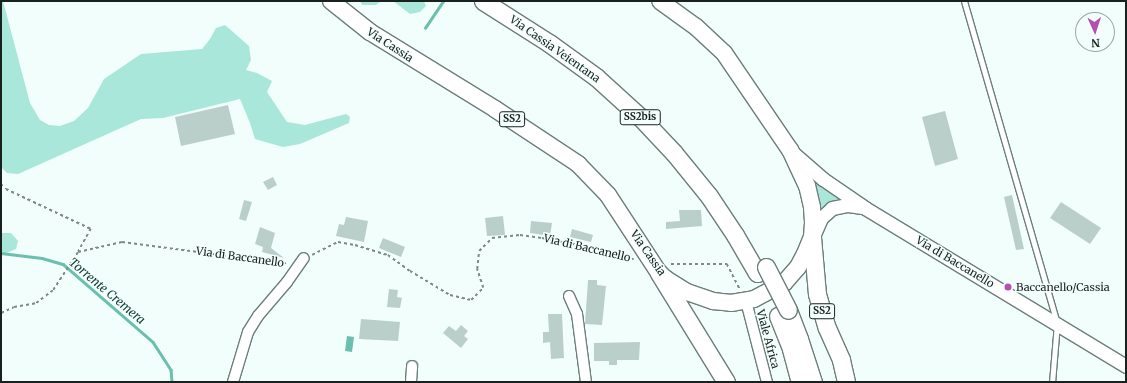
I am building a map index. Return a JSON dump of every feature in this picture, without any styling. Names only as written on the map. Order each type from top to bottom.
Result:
[{"type":"highway","name":"Via Cassia Veientana","points":[[483,1],[549,43],[596,77],[641,118],[674,153],[709,196],[762,270]]},
{"type":"highway","name":"Via Cassia Veientana","points":[[504,1],[556,34],[602,68],[650,110],[683,146],[719,190],[762,270],[783,313],[800,339],[813,382]]},
{"type":"highway","name":"SS2","points":[[812,237],[817,294],[827,328],[841,360],[846,382]]},
{"type":"highway","name":"SS2","points":[[665,269],[726,382]]},
{"type":"highway","name":"Via Cassia Veientana","points":[[783,313],[800,382]]},
{"type":"main road","name":"Via Cassia","points":[[331,1],[345,14],[376,36],[495,109],[578,164],[608,195],[665,269],[671,283],[703,298],[725,303],[746,301],[773,290],[789,278],[802,261],[812,237],[813,212],[810,198],[802,174],[790,150],[724,53],[696,27],[660,1]]},
{"type":"street","name":"Via di Baccanello","points":[[790,150],[816,173],[865,208],[1126,366]]},
{"type":"street","name":"Via di Baccanello","points":[[812,237],[821,218],[832,208],[848,205],[865,208]]},
{"type":"street","points":[[233,382],[248,332],[258,316],[287,282],[304,258]]},
{"type":"street","points":[[569,296],[577,314],[586,382]]},
{"type":"street","name":"Viale Africa","points":[[746,301],[767,382]]},
{"type":"street","points":[[411,382],[412,366]]},
{"type":"lane","points":[[964,1],[1056,323],[1052,382]]},
{"type":"path","points":[[1,184],[6,190],[90,229],[78,252],[53,290],[36,302],[14,307],[1,313]]},
{"type":"path","name":"Via di Baccanello","points":[[78,252],[122,242],[291,264],[338,242],[355,245],[388,255],[410,271],[450,295],[471,300],[483,288],[477,269],[479,251],[492,238],[520,235],[542,238],[588,247],[614,256],[635,259]]},
{"type":"path","points":[[665,269],[727,264],[746,301]]},
{"type":"shaded area","points":[[1,1],[3,1],[30,103],[40,120],[49,125],[60,126],[74,121],[88,108],[104,79],[141,54],[202,49],[216,28],[225,25],[249,46],[251,60],[246,70],[257,73],[272,81],[267,92],[287,122],[305,125],[346,114],[350,117],[349,123],[300,144],[283,147],[255,139],[240,99],[163,118],[141,119],[18,174],[7,173],[1,167]]},
{"type":"shaded area","points":[[360,1],[381,1],[376,5],[362,5]]},
{"type":"shaded area","points":[[393,1],[424,1],[426,6],[420,12],[410,14]]},
{"type":"shaded area","points":[[809,176],[847,202],[818,214]]},
{"type":"shaded area","points":[[1,233],[11,233],[18,241],[16,249],[1,255]]},
{"type":"shaded area","points":[[347,336],[354,337],[352,352],[345,351]]},
{"type":"building","points":[[228,105],[235,134],[181,146],[175,117]]},
{"type":"building","points":[[945,111],[958,159],[935,166],[922,117]]},
{"type":"building","points":[[273,177],[277,185],[268,190],[263,182]]},
{"type":"building","points":[[1012,195],[1024,249],[1016,250],[1004,197]]},
{"type":"building","points":[[244,200],[252,202],[246,221],[239,219]]},
{"type":"building","points":[[1061,202],[1101,228],[1090,244],[1050,218]]},
{"type":"building","points":[[679,210],[701,210],[702,226],[666,229],[666,222],[680,221]]},
{"type":"building","points":[[503,216],[505,235],[487,236],[485,218]]},
{"type":"building","points":[[346,217],[368,221],[364,242],[336,236],[339,224],[344,225]]},
{"type":"building","points":[[531,221],[552,223],[550,236],[530,233]]},
{"type":"building","points":[[260,227],[275,233],[271,248],[284,258],[262,252],[263,247],[255,244]]},
{"type":"building","points":[[572,229],[593,235],[591,242],[570,237]]},
{"type":"building","points":[[383,238],[405,247],[401,257],[379,248]]},
{"type":"building","points":[[588,280],[597,280],[597,285],[606,286],[602,325],[585,324]]},
{"type":"building","points":[[389,289],[398,290],[397,297],[402,298],[400,308],[387,307]]},
{"type":"building","points":[[548,314],[562,314],[564,358],[551,359],[550,342],[543,343],[543,332],[549,332]]},
{"type":"building","points":[[361,319],[400,322],[398,341],[359,339]]},
{"type":"building","points":[[461,325],[468,331],[464,336],[468,339],[461,348],[443,333],[449,326],[456,331]]},
{"type":"building","points":[[640,342],[639,360],[617,360],[617,365],[609,365],[609,361],[594,361],[594,343]]},
{"type":"waterway","points":[[425,28],[443,1]]},
{"type":"waterway","name":"Torrente Cremera","points":[[1,253],[42,258],[63,264],[153,342],[171,370],[172,382]]},
{"type":"place","name":"Baccanello/Cassia","points":[[1008,287]]}]
